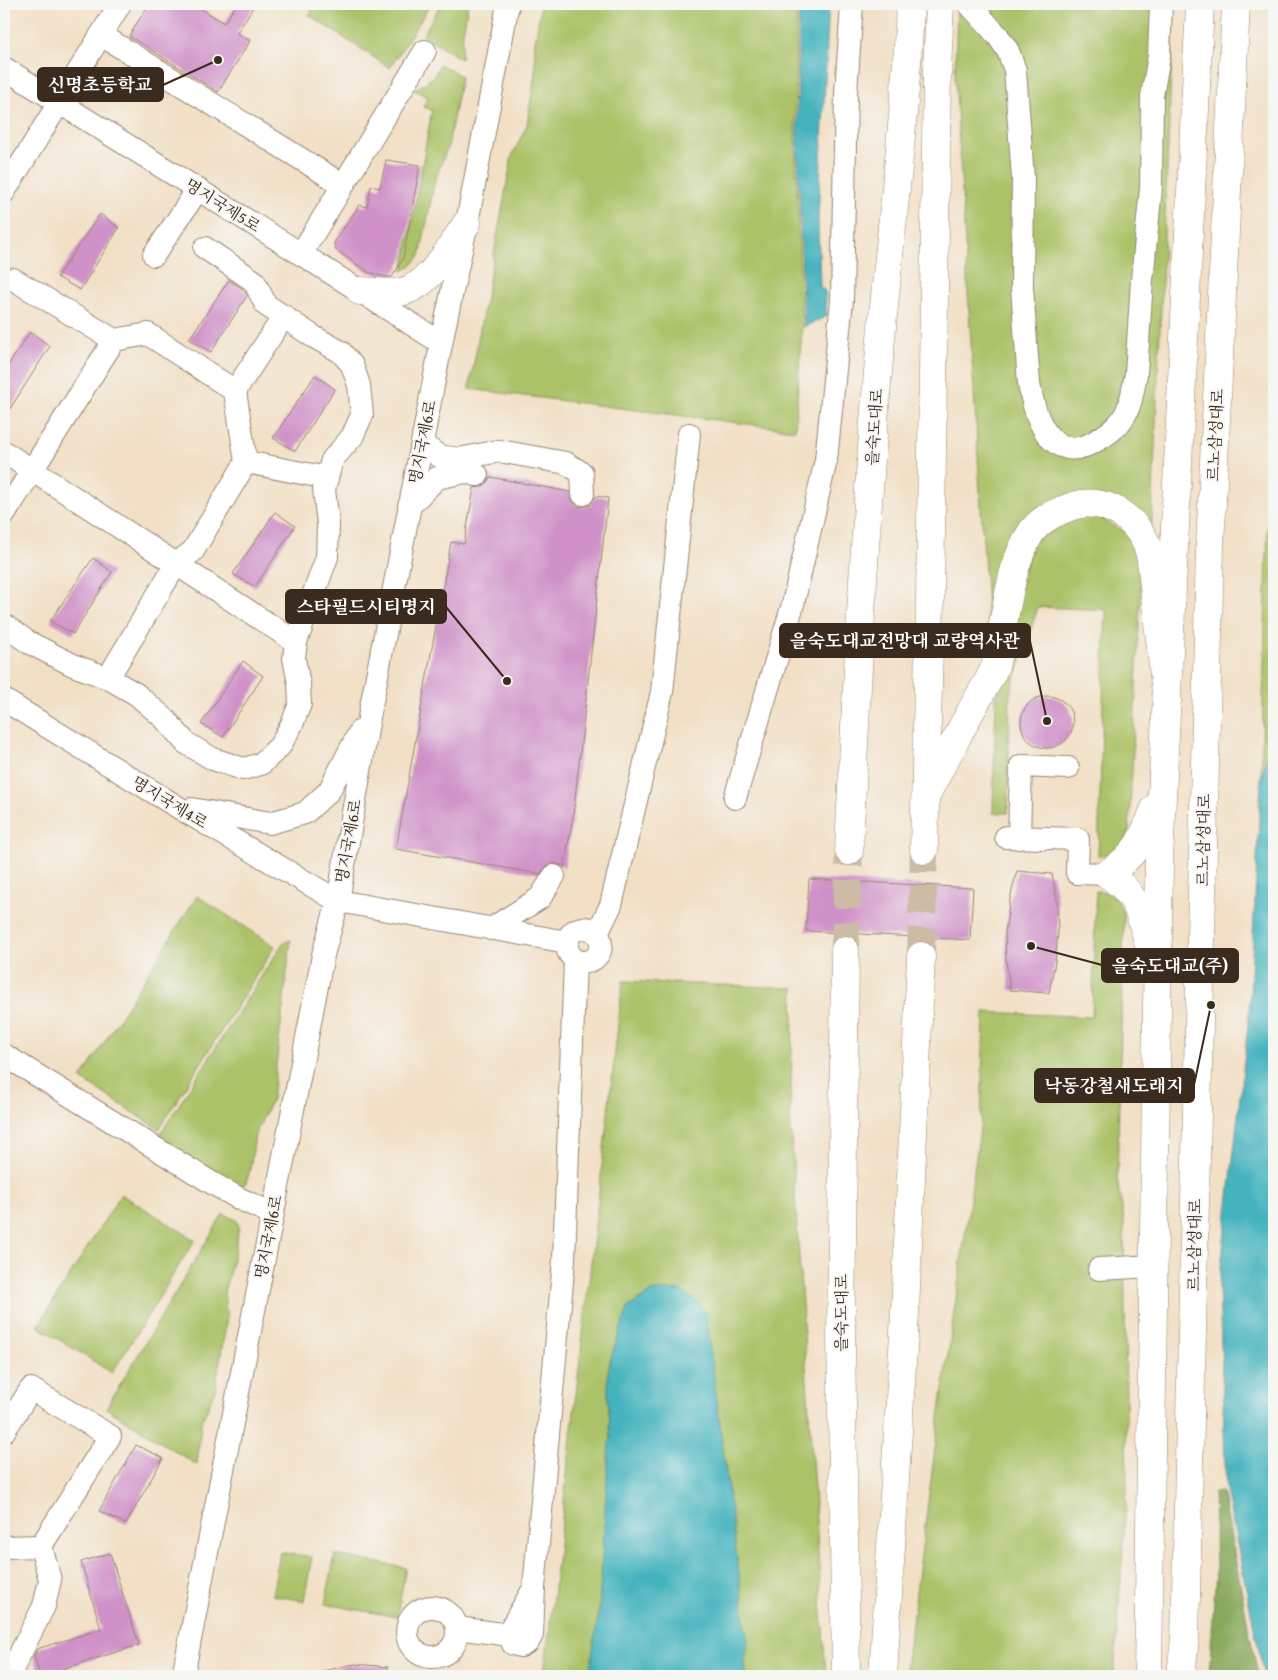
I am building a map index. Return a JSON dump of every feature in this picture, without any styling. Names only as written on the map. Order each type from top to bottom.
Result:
[{"type":"main road","name":"을숙도대로","points":[[849,851],[861,607],[882,328],[907,71],[910,4]]},
{"type":"main road","points":[[924,850],[930,604],[937,71],[940,4]]},
{"type":"main road","points":[[1148,1676],[1159,860],[1200,4]]},
{"type":"main road","name":"르노삼성대로","points":[[1181,1676],[1185,1638],[1210,544],[1236,4]]},
{"type":"main road","points":[[360,291],[397,292],[419,285],[434,270],[467,223]]},
{"type":"main road","points":[[926,796],[995,667],[1014,571],[1023,546],[1034,528],[1052,514],[1082,504],[1093,504],[1114,510],[1131,521],[1145,540],[1150,549],[1167,702]]},
{"type":"main road","points":[[1158,972],[1137,906],[1124,886],[1106,874],[1129,858],[1140,844],[1162,788]]},
{"type":"main road","name":"을숙도대로","points":[[845,950],[841,1338],[846,1676]]},
{"type":"main road","points":[[883,1676],[904,1333],[921,956]]},
{"type":"street","points":[[4,192],[120,4]]},
{"type":"street","name":"명지국제6로","points":[[183,1676],[323,955],[338,901],[370,712],[441,343],[467,223],[508,4]]},
{"type":"street","points":[[735,798],[794,604],[826,460],[842,300],[846,93],[852,4]]},
{"type":"street","points":[[969,4],[998,36],[1008,51],[1015,70],[1023,178],[1022,287],[1031,398],[1040,421],[1054,443],[1070,449],[1091,443],[1117,425],[1124,417],[1133,389],[1136,374],[1142,280],[1151,188],[1152,96],[1159,56],[1161,4]]},
{"type":"street","points":[[101,35],[343,185]]},
{"type":"street","points":[[302,254],[425,51]]},
{"type":"street","name":"명지국제5로","points":[[4,68],[441,343]]},
{"type":"street","points":[[154,255],[198,189]]},
{"type":"street","points":[[4,625],[28,642],[72,665],[108,678],[136,694],[164,718],[186,743],[213,759],[242,769],[261,764],[280,746],[292,724],[300,704],[299,684],[294,658],[296,642],[327,557],[328,524],[324,489],[332,460],[352,437],[362,415],[359,385],[352,365],[341,352],[266,304],[254,281],[205,248]]},
{"type":"street","points":[[13,279],[114,340],[148,334],[235,391]]},
{"type":"street","points":[[108,678],[176,564],[193,550],[246,462],[235,391],[284,316]]},
{"type":"street","points":[[4,515],[114,340]]},
{"type":"street","points":[[338,901],[491,928],[571,951],[585,963],[595,959],[601,944],[597,934],[611,905],[662,692],[689,434]]},
{"type":"street","points":[[422,444],[439,456],[459,458],[498,451],[566,463],[582,473],[583,494]]},
{"type":"street","points":[[4,452],[296,642]]},
{"type":"street","points":[[246,462],[327,478]]},
{"type":"street","points":[[410,506],[437,478],[465,472],[477,475]]},
{"type":"street","name":"명지국제4로","points":[[4,700],[176,806],[338,901]]},
{"type":"street","points":[[176,806],[270,824],[305,813],[329,791],[370,712]]},
{"type":"street","points":[[1068,768],[1021,766],[1012,838],[1078,839],[1077,873],[1106,874]]},
{"type":"street","points":[[491,928],[540,898],[554,876]]},
{"type":"street","points":[[457,1628],[510,1635],[513,1644],[521,1646],[528,1642],[532,1635],[534,1588],[564,1260],[571,951]]},
{"type":"street","points":[[4,1055],[212,1184],[272,1214]]},
{"type":"street","points":[[1099,1269],[1154,1266]]},
{"type":"street","points":[[4,1431],[31,1389],[110,1436],[41,1546],[50,1580],[44,1606],[12,1668],[4,1664]]},
{"type":"street","points":[[4,1547],[41,1546]]},
{"type":"green space","points":[[316,4],[431,4],[390,68],[309,15]]},
{"type":"green space","points":[[441,4],[468,4],[461,59],[423,35]]},
{"type":"green space","points":[[541,4],[797,4],[795,129],[802,328],[795,430],[469,389],[512,156],[527,125],[535,74],[535,42]]},
{"type":"green space","points":[[957,4],[1174,4],[1151,539],[1143,527],[1052,508],[989,640],[955,78]]},
{"type":"green space","points":[[440,64],[461,76],[448,146],[435,180],[420,256],[403,271],[432,110],[423,107],[428,97],[415,90],[433,77]]},
{"type":"green space","points":[[1274,286],[1274,733],[1261,780]]},
{"type":"green space","points":[[1087,511],[1135,537],[1141,585],[1129,832],[1121,846],[1108,854],[1098,856],[1106,610],[1038,607],[1010,693],[1008,813],[993,813],[996,697],[1004,649],[1032,542]]},
{"type":"green space","points":[[1096,891],[1112,895],[1121,907],[1124,918],[1117,1178],[1124,1220],[1127,1490],[1114,1676],[905,1676],[981,1122],[984,1012],[1092,1017]]},
{"type":"green space","points":[[197,896],[275,946],[159,1129],[81,1079]]},
{"type":"green space","points":[[291,940],[272,1099],[255,1135],[250,1170],[246,1183],[242,1186],[235,1186],[157,1139],[283,943]]},
{"type":"green space","points":[[623,981],[794,988],[790,1117],[826,1676],[544,1676]]},
{"type":"green space","points":[[121,1194],[195,1240],[112,1373],[38,1326]]},
{"type":"green space","points":[[223,1214],[236,1220],[239,1226],[224,1293],[227,1318],[215,1390],[201,1423],[197,1465],[106,1408]]},
{"type":"green space","points":[[1222,1491],[1258,1676],[1209,1676],[1216,1570],[1214,1492]]},
{"type":"green space","points":[[280,1552],[312,1557],[304,1601],[272,1595]]},
{"type":"green space","points":[[335,1555],[406,1568],[397,1617],[325,1604]]},
{"type":"water","points":[[799,4],[829,4],[818,220],[820,287],[825,291],[827,316],[804,327],[797,132]]},
{"type":"water","points":[[1274,733],[1274,1676],[1264,1676],[1226,1490],[1219,1285],[1249,1016],[1261,780]]},
{"type":"water","points":[[665,1290],[682,1291],[698,1303],[706,1314],[748,1645],[745,1658],[746,1676],[589,1676],[599,1610],[609,1443],[611,1440],[608,1371],[628,1307],[651,1292]]},
{"type":"building","points":[[149,4],[194,4],[224,23],[237,4],[255,4],[237,33],[250,41],[218,92],[129,36]]},
{"type":"building","points":[[386,160],[420,165],[403,259],[392,277],[368,272],[336,250],[334,243],[359,205],[367,207],[371,186],[380,188]]},
{"type":"building","points":[[100,214],[119,228],[80,290],[57,277]]},
{"type":"building","points":[[229,280],[244,290],[247,296],[211,352],[189,339]]},
{"type":"building","points":[[30,332],[50,346],[4,418],[4,372]]},
{"type":"building","points":[[315,375],[335,389],[295,451],[273,438]]},
{"type":"building","points":[[490,477],[570,492],[572,501],[577,506],[590,505],[596,496],[608,498],[573,817],[564,868],[554,863],[548,865],[540,874],[396,849],[451,542],[464,544],[474,488],[486,484]]},
{"type":"building","points":[[275,512],[295,526],[255,587],[233,574]]},
{"type":"building","points":[[93,558],[112,572],[73,634],[50,621]]},
{"type":"building","points":[[243,661],[263,676],[223,737],[201,724]]},
{"type":"building","points":[[1042,696],[1052,696],[1061,700],[1069,708],[1073,722],[1069,736],[1061,744],[1052,748],[1042,748],[1033,744],[1025,736],[1021,727],[1021,717],[1025,708],[1033,700]]},
{"type":"building","points":[[1017,871],[1052,874],[1057,901],[1058,932],[1049,993],[1010,990],[1005,932]]},
{"type":"building","points":[[809,879],[973,888],[970,940],[806,931]]},
{"type":"building","points":[[136,1445],[163,1458],[126,1524],[99,1511]]},
{"type":"building","points":[[110,1553],[139,1645],[40,1676],[34,1656],[37,1649],[101,1629],[81,1562]]},
{"type":"building","points":[[354,1664],[388,1667],[387,1676],[324,1676],[323,1671]]},
{"type":"tunnel","points":[[921,956],[924,850]]},
{"type":"tunnel","points":[[845,950],[849,851]]},
{"type":"place","name":"신명초등학교","points":[[218,60]]},
{"type":"place","name":"스타필드시티명지","points":[[507,681]]},
{"type":"place","name":"을숙도대교전망대 교량역사관","points":[[1047,721]]},
{"type":"place","name":"을숙도대교(주)","points":[[1031,946]]},
{"type":"place","name":"낙동강철새도래지","points":[[1211,1005]]}]
